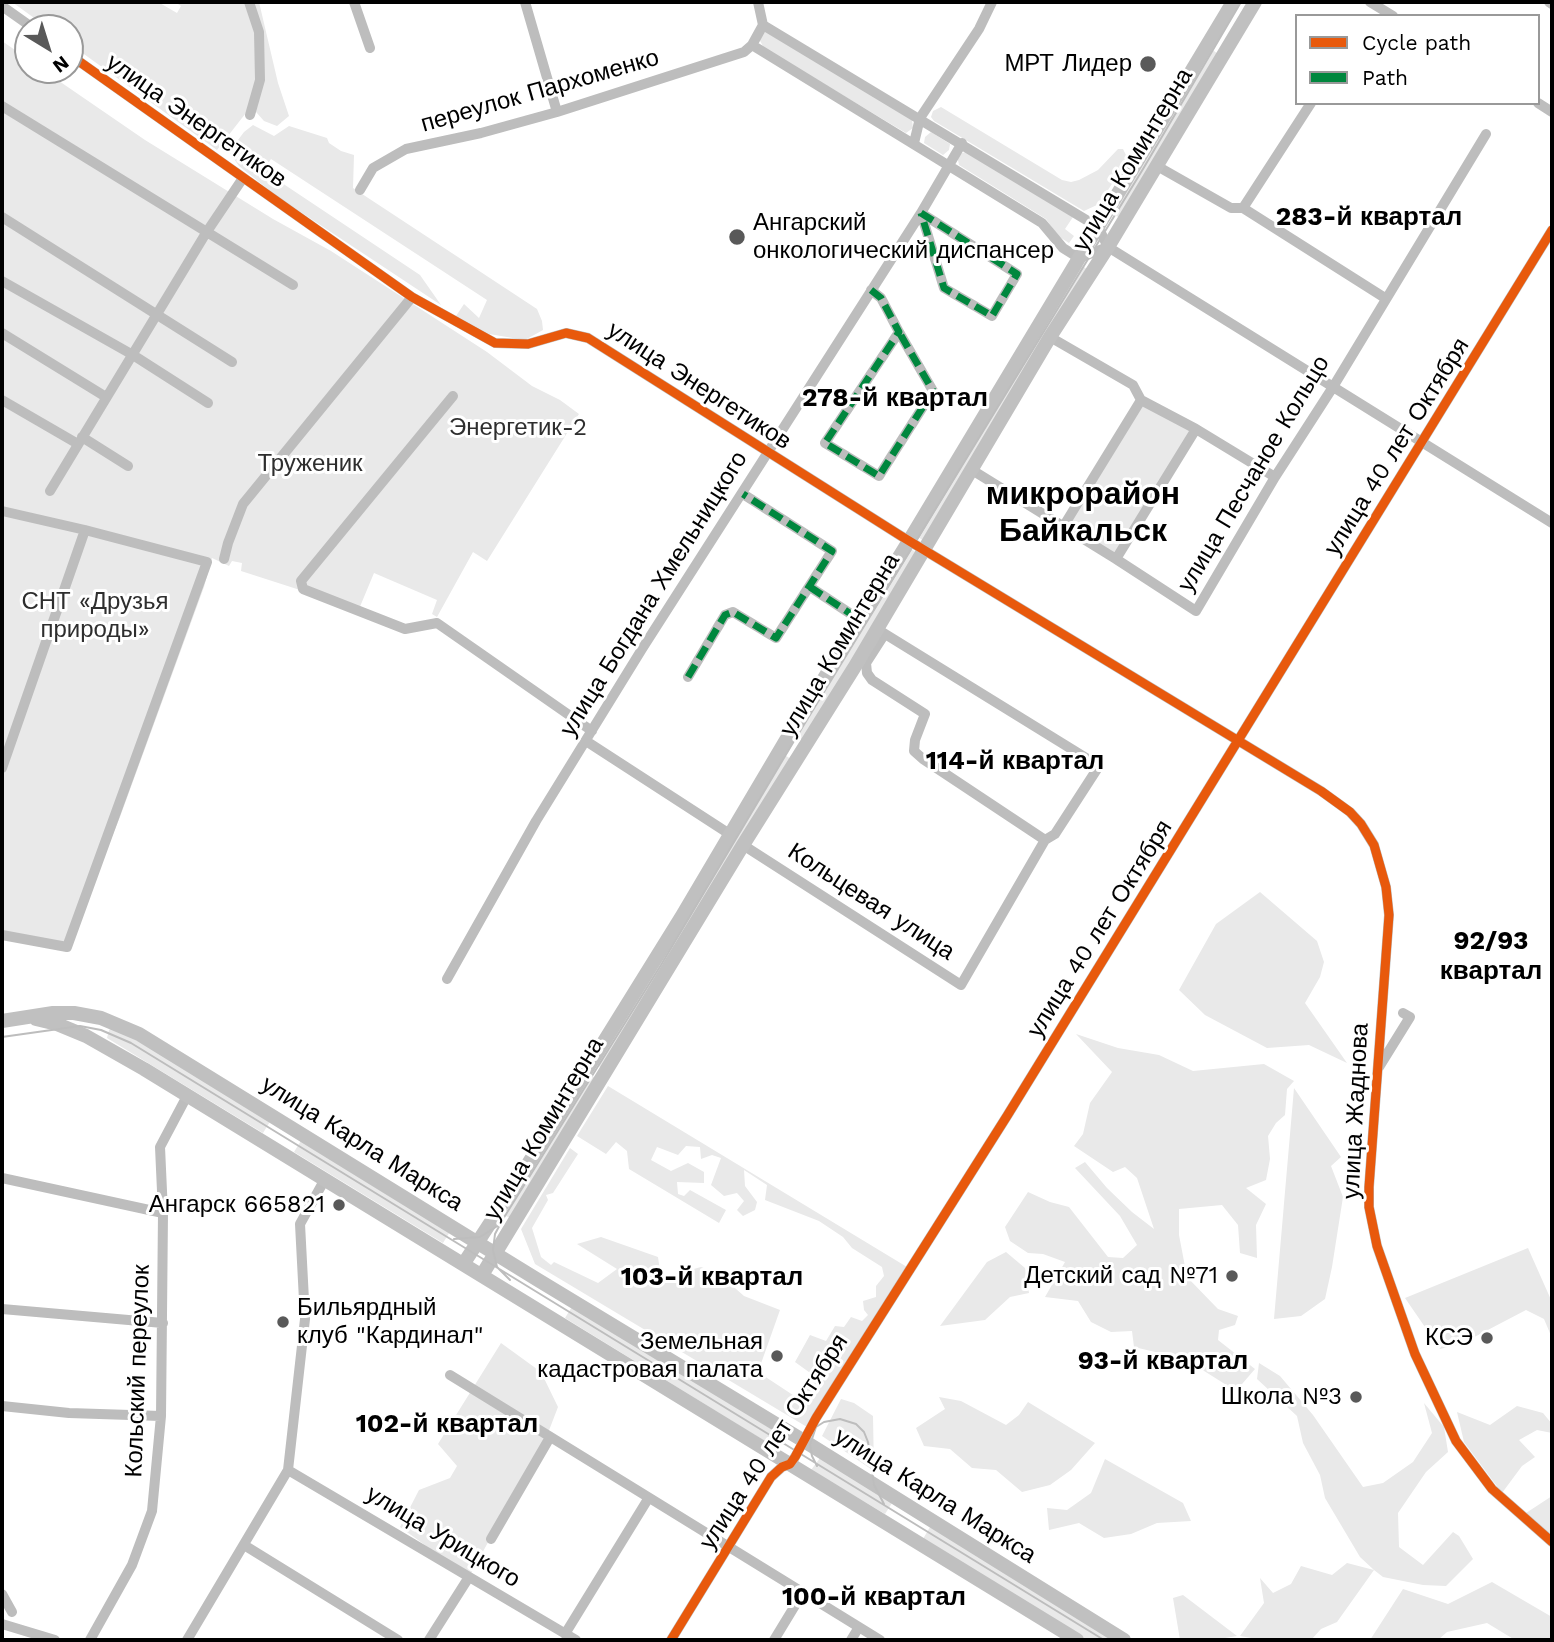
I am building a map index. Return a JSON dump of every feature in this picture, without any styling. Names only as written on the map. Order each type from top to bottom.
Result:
[{"type":"street","points":[[249,2],[259,32],[260,80],[250,115]]},
{"type":"street","points":[[354,2],[370,48]]},
{"type":"street","points":[[526,2],[557,112]]},
{"type":"street","points":[[758,2],[763,25],[748,49],[914,143],[1042,223],[1063,248],[1079,258],[1108,247]]},
{"type":"street","points":[[914,143],[920,118],[979,29],[992,2]]},
{"type":"street","name":"улица Коминтерна","points":[[464,1263],[589,1068],[1233,2]]},
{"type":"street","name":"улица Коминтерна","points":[[482,1275],[743,845],[880,632],[1050,337],[1108,247],[1255,2]]},
{"type":"street","points":[[1370,2],[1390,14]]},
{"type":"street","points":[[763,25],[962,143],[1098,228],[1108,247],[1552,523]]},
{"type":"street","points":[[1211,39],[1226,49]]},
{"type":"street","name":"переулок Пархоменко","points":[[360,190],[373,168],[406,149],[481,133],[557,112],[748,49]]},
{"type":"street","name":"улица Энергетиков","points":[[84,65],[412,297],[495,343],[528,344],[566,333],[588,338],[909,541],[1238,742]]},
{"type":"street","points":[[1243,208],[1310,105]]},
{"type":"street","points":[[2,106],[293,285]]},
{"type":"street","name":"улица Песчаное Кольцо","points":[[972,470],[1196,611],[1275,477],[1333,387],[1486,134]]},
{"type":"street","name":"улица Богдана Хмельницкого","points":[[447,979],[536,821],[642,649],[921,213],[962,143]]},
{"type":"street","points":[[1157,166],[1231,208],[1243,208],[1385,298]]},
{"type":"street","points":[[50,491],[206,233],[243,178]]},
{"type":"street","points":[[921,213],[1017,274],[992,316],[944,288],[921,213]]},
{"type":"street","points":[[2,217],[232,362]]},
{"type":"street","name":"улица 40 лет Октября","points":[[671,1640],[772,1477],[782,1467],[790,1464],[1552,230]]},
{"type":"street","points":[[2,281],[133,355],[208,403]]},
{"type":"street","points":[[871,290],[881,298],[933,391],[879,476],[825,443],[899,332]]},
{"type":"street","points":[[225,559],[243,504],[412,297]]},
{"type":"street","points":[[2,332],[106,397]]},
{"type":"street","points":[[1050,337],[1133,385],[1141,400],[1196,429],[1275,477]]},
{"type":"street","points":[[453,396],[301,581],[303,589],[405,629],[438,623],[589,736],[731,835]]},
{"type":"street","points":[[2,400],[128,466]]},
{"type":"street","points":[[1063,527],[1141,400]]},
{"type":"street","points":[[1116,559],[1196,429]]},
{"type":"street","points":[[688,677],[725,615],[733,612],[776,638],[832,551],[743,494]]},
{"type":"street","points":[[2,511],[207,562],[67,947],[2,935]]},
{"type":"street","points":[[2,768],[85,530]]},
{"type":"street","points":[[810,587],[860,620]]},
{"type":"street","points":[[880,632],[866,663],[867,673],[872,680],[925,714],[915,740],[914,751],[1045,840]]},
{"type":"street","name":"Кольцевая улица","points":[[743,845],[961,985],[1045,840],[1055,834],[1099,766],[880,632]]},
{"type":"street","name":"улица Жаднова","points":[[1238,742],[1321,791],[1350,812],[1374,845],[1386,887],[1389,915],[1369,1207],[1377,1246],[1415,1354],[1456,1441],[1492,1489],[1552,1542]]},
{"type":"street","name":"улица Карла Маркса","points":[[2,1021],[53,1013],[74,1013],[121,1025],[804,1441],[1124,1640]]},
{"type":"street","points":[[1378,1070],[1410,1017],[1403,1013]]},
{"type":"street","name":"улица Карла Маркса","points":[[28,1017],[57,1024],[120,1055],[790,1464],[1058,1635],[1077,1640]]},
{"type":"street","points":[[120,1055],[107,1043],[103,1034],[110,1026],[121,1025]]},
{"type":"street","name":"Кольский переулок","points":[[90,1640],[132,1565],[152,1511],[161,1416],[163,1213],[160,1147],[187,1096]]},
{"type":"street","points":[[2,1178],[163,1213]]},
{"type":"street","points":[[187,1640],[288,1470],[305,1319],[300,1224],[325,1179]]},
{"type":"street","points":[[2,1309],[163,1323]]},
{"type":"street","points":[[450,1376],[880,1640]]},
{"type":"street","points":[[2,1406],[69,1413],[161,1416]]},
{"type":"street","points":[[491,1539],[549,1438]]},
{"type":"street","name":"улица Урицкого","points":[[288,1470],[576,1640]]},
{"type":"street","points":[[565,1634],[648,1499]]},
{"type":"street","points":[[244,1545],[398,1640]]},
{"type":"street","points":[[429,1640],[469,1577]]},
{"type":"street","points":[[2,1594],[12,1612]]},
{"type":"street","points":[[774,1640],[802,1594]]},
{"type":"street","points":[[2,1624],[55,1640]]},
{"type":"street","points":[[851,1640],[859,1627]]},
{"type":"green space","points":[[12,2],[158,2],[177,13],[181,6],[175,2],[259,2],[278,83],[289,116],[277,126],[264,121],[249,109],[217,150],[84,54],[84,14],[29,14]]},
{"type":"green space","points":[[766,31],[912,120],[913,128],[906,133],[764,48],[758,37]]},
{"type":"green space","points":[[2,41],[14,49],[14,84],[63,84],[145,140],[273,219],[331,251],[487,352],[532,386],[560,400],[579,414],[487,561],[473,552],[437,617],[432,614],[437,600],[374,573],[359,609],[241,571],[242,563],[232,561],[229,566],[212,558],[204,587],[120,817],[67,947],[2,937]]},
{"type":"green space","points":[[1210,48],[1218,54],[1120,218],[1111,213]]},
{"type":"green space","points":[[941,107],[1062,180],[1079,180],[1098,170],[1118,149],[1123,149],[1126,162],[1099,204],[1084,211],[934,121],[931,117],[933,111]]},
{"type":"green space","points":[[253,125],[274,136],[289,126],[327,138],[329,143],[341,151],[354,155],[353,188],[537,309],[543,330],[525,340],[489,334],[456,316],[464,304],[479,318],[487,300],[271,159],[265,168],[282,183],[420,275],[441,305],[278,197],[239,166],[229,152]]},
{"type":"green space","points":[[931,132],[950,144],[949,150],[943,155],[924,143],[925,137]]},
{"type":"green space","points":[[968,151],[1073,217],[1065,229],[1074,236],[1069,243],[1058,236],[1046,219],[959,165],[957,155]]},
{"type":"green space","points":[[1080,264],[1088,270],[924,541],[915,535]]},
{"type":"green space","points":[[1141,400],[1196,430],[1117,558],[1063,526]]},
{"type":"green space","points":[[908,547],[917,553],[803,740],[793,735]]},
{"type":"green space","points":[[783,754],[791,759],[603,1069],[594,1063]]},
{"type":"green space","points":[[1260,892],[1317,941],[1324,962],[1320,977],[1305,1003],[1347,1063],[1309,1045],[1267,1048],[1205,1015],[1179,990],[1216,924]]},
{"type":"green space","points":[[114,1027],[271,1120],[263,1133],[107,1038],[109,1030]]},
{"type":"green space","points":[[1076,1034],[1118,1048],[1159,1055],[1193,1071],[1264,1064],[1294,1081],[1287,1089],[1285,1115],[1268,1136],[1270,1159],[1266,1180],[1246,1188],[1266,1204],[1256,1225],[1257,1258],[1240,1253],[1238,1225],[1222,1205],[1179,1209],[1179,1235],[1187,1277],[1218,1309],[1238,1316],[1235,1325],[1219,1330],[1218,1340],[1255,1369],[1236,1391],[1185,1359],[1134,1347],[1132,1331],[1111,1332],[1091,1322],[1078,1301],[1045,1297],[1065,1262],[1043,1254],[1028,1253],[1010,1241],[1005,1227],[1028,1192],[1069,1207],[1108,1257],[1123,1258],[1137,1245],[1120,1216],[1075,1168],[1085,1162],[1107,1188],[1154,1229],[1137,1178],[1125,1167],[1113,1172],[1074,1146],[1083,1134],[1090,1103],[1112,1072]]},
{"type":"green space","points":[[588,1073],[597,1079],[512,1219],[502,1214]]},
{"type":"green space","points":[[608,1086],[907,1267],[807,1427],[535,1264],[521,1229],[570,1148],[578,1154],[553,1193],[546,1195],[548,1200],[532,1228],[541,1257],[551,1265],[554,1262],[598,1283],[617,1269],[577,1244],[601,1237],[658,1257],[661,1278],[701,1267],[719,1274],[744,1296],[780,1310],[758,1372],[799,1399],[813,1375],[795,1362],[810,1335],[826,1341],[835,1326],[844,1327],[851,1317],[862,1321],[868,1315],[863,1301],[876,1297],[876,1286],[884,1276],[882,1267],[852,1248],[843,1237],[819,1221],[765,1200],[767,1185],[744,1170],[745,1186],[757,1202],[755,1210],[743,1216],[737,1210],[744,1201],[737,1193],[724,1196],[711,1185],[721,1158],[712,1155],[701,1159],[700,1147],[686,1146],[678,1155],[657,1147],[651,1160],[671,1171],[688,1163],[704,1172],[704,1183],[677,1182],[678,1194],[684,1196],[690,1190],[726,1210],[719,1223],[629,1169],[627,1151],[616,1142],[606,1154],[577,1136]]},
{"type":"green space","points":[[1294,1088],[1341,1157],[1331,1166],[1343,1197],[1325,1299],[1301,1316],[1274,1319]]},
{"type":"green space","points":[[302,1139],[451,1230],[443,1243],[294,1152]]},
{"type":"green space","points":[[1528,1248],[1552,1302],[1552,1338],[1544,1319],[1526,1310],[1461,1344],[1440,1349],[1405,1298]]},
{"type":"green space","points":[[1006,1252],[1025,1268],[1029,1293],[1010,1297],[985,1320],[940,1326],[987,1262]]},
{"type":"green space","points":[[573,1305],[784,1437],[776,1448],[565,1318]]},
{"type":"green space","points":[[501,1343],[541,1372],[558,1407],[548,1433],[469,1577],[400,1527],[419,1490],[450,1478],[457,1466],[438,1444]]},
{"type":"green space","points":[[1259,1363],[1280,1376],[1313,1415],[1363,1487],[1383,1483],[1413,1462],[1432,1433],[1424,1403],[1444,1427],[1448,1452],[1426,1472],[1398,1513],[1399,1547],[1423,1565],[1453,1532],[1459,1536],[1473,1559],[1446,1586],[1423,1585],[1383,1577],[1360,1557],[1325,1498],[1320,1475],[1303,1443],[1297,1416],[1257,1379]]},
{"type":"green space","points":[[939,1397],[961,1401],[1006,1425],[1019,1415],[1028,1402],[1095,1443],[1071,1470],[1050,1485],[1022,1492],[996,1470],[972,1468],[950,1449],[924,1446],[916,1428],[945,1409]]},
{"type":"green space","points":[[841,1399],[854,1403],[873,1416],[874,1471],[822,1436]]},
{"type":"green space","points":[[1517,1406],[1543,1413],[1552,1424],[1552,1433],[1537,1430],[1519,1440],[1535,1457],[1522,1466],[1502,1493],[1464,1442],[1457,1412],[1490,1425]]},
{"type":"green space","points":[[820,1458],[892,1503],[885,1514],[811,1470]]},
{"type":"green space","points":[[1105,1459],[1183,1503],[1191,1521],[1157,1523],[1131,1534],[1104,1538],[1079,1523],[1049,1530],[1047,1508],[1067,1510],[1091,1493]]},
{"type":"green space","points":[[1552,1496],[1552,1539],[1526,1513]]},
{"type":"green space","points":[[930,1527],[1114,1640],[1087,1640],[923,1539]]},
{"type":"green space","points":[[1347,1563],[1374,1570],[1337,1622],[1321,1629],[1311,1640],[1263,1640],[1240,1636],[1264,1603],[1260,1578],[1273,1593],[1291,1584],[1301,1566],[1332,1575]]},
{"type":"green space","points":[[1492,1582],[1552,1617],[1552,1640],[1515,1640],[1487,1623],[1447,1632],[1438,1640],[1370,1640],[1403,1589],[1448,1604]]},
{"type":"green space","points":[[1183,1595],[1237,1636],[1213,1640],[1180,1640],[1173,1598]]},
{"type":"tram line","points":[[510,1280],[497,1267],[493,1250],[495,1234],[503,1219],[661,965],[794,741],[1143,169],[1241,2]]},
{"type":"tram line","points":[[2,1037],[80,1026],[101,1030],[131,1043],[1104,1640]]},
{"type":"tram line","points":[[454,1239],[480,1237],[499,1225]]},
{"type":"tram line","points":[[817,1466],[810,1445],[816,1427],[824,1422],[840,1419],[856,1424],[864,1432],[868,1442],[874,1485],[884,1504]]},
{"type":"marked path","points":[[921,213],[1017,274],[992,316],[944,288],[921,213]]},
{"type":"marked path","points":[[871,290],[881,298],[899,332],[825,443],[879,476],[933,391],[899,332]]},
{"type":"marked path","points":[[688,677],[725,615],[733,612],[776,638],[832,551],[743,494]]},
{"type":"marked path","points":[[810,587],[860,620]]},
{"type":"cycle path","points":[[84,65],[412,297],[495,343],[528,344],[566,333],[588,338],[901,536],[1321,791],[1350,812],[1374,845],[1386,887],[1389,915],[1369,1187],[1369,1207],[1377,1246],[1415,1354],[1456,1441],[1492,1489],[1552,1542]]},
{"type":"cycle path","points":[[671,1640],[771,1477],[790,1464],[795,1457],[816,1418],[1007,1116],[1552,230]]},
{"type":"place","name":"МРТ Лидер","points":[[1148,64]]},
{"type":"place","name":"Ангарский онкологический диспансер","points":[[737,237]]},
{"type":"place","name":"Ангарск 665821","points":[[339,1205]]},
{"type":"place","name":"Детский сад №71","points":[[1232,1276]]},
{"type":"place","name":"Бильярдный клуб \"Кардинал\"","points":[[283,1322]]},
{"type":"place","name":"КСЭ","points":[[1487,1338]]},
{"type":"place","name":"Земельная кадастровая палата","points":[[777,1356]]},
{"type":"place","name":"Школа №3","points":[[1356,1397]]},
{"type":"district","name":"283-й квартал","points":[[1369,217]]},
{"type":"district","name":"278-й квартал","points":[[895,398]]},
{"type":"district","name":"микрорайон Байкальск","points":[[1083,514]]},
{"type":"district","name":"114-й квартал","points":[[1015,761]]},
{"type":"district","name":"92/93 квартал","points":[[1491,956]]},
{"type":"district","name":"103-й квартал","points":[[712,1277]]},
{"type":"district","name":"93-й квартал","points":[[1163,1361]]},
{"type":"district","name":"102-й квартал","points":[[447,1424]]},
{"type":"district","name":"100-й квартал","points":[[874,1597]]},
{"type":"park label","name":"Энергетик-2","points":[[518,428]]},
{"type":"park label","name":"Труженик","points":[[310,464]]},
{"type":"park label","name":"СНТ «Друзья природы»","points":[[95,616]]}]
